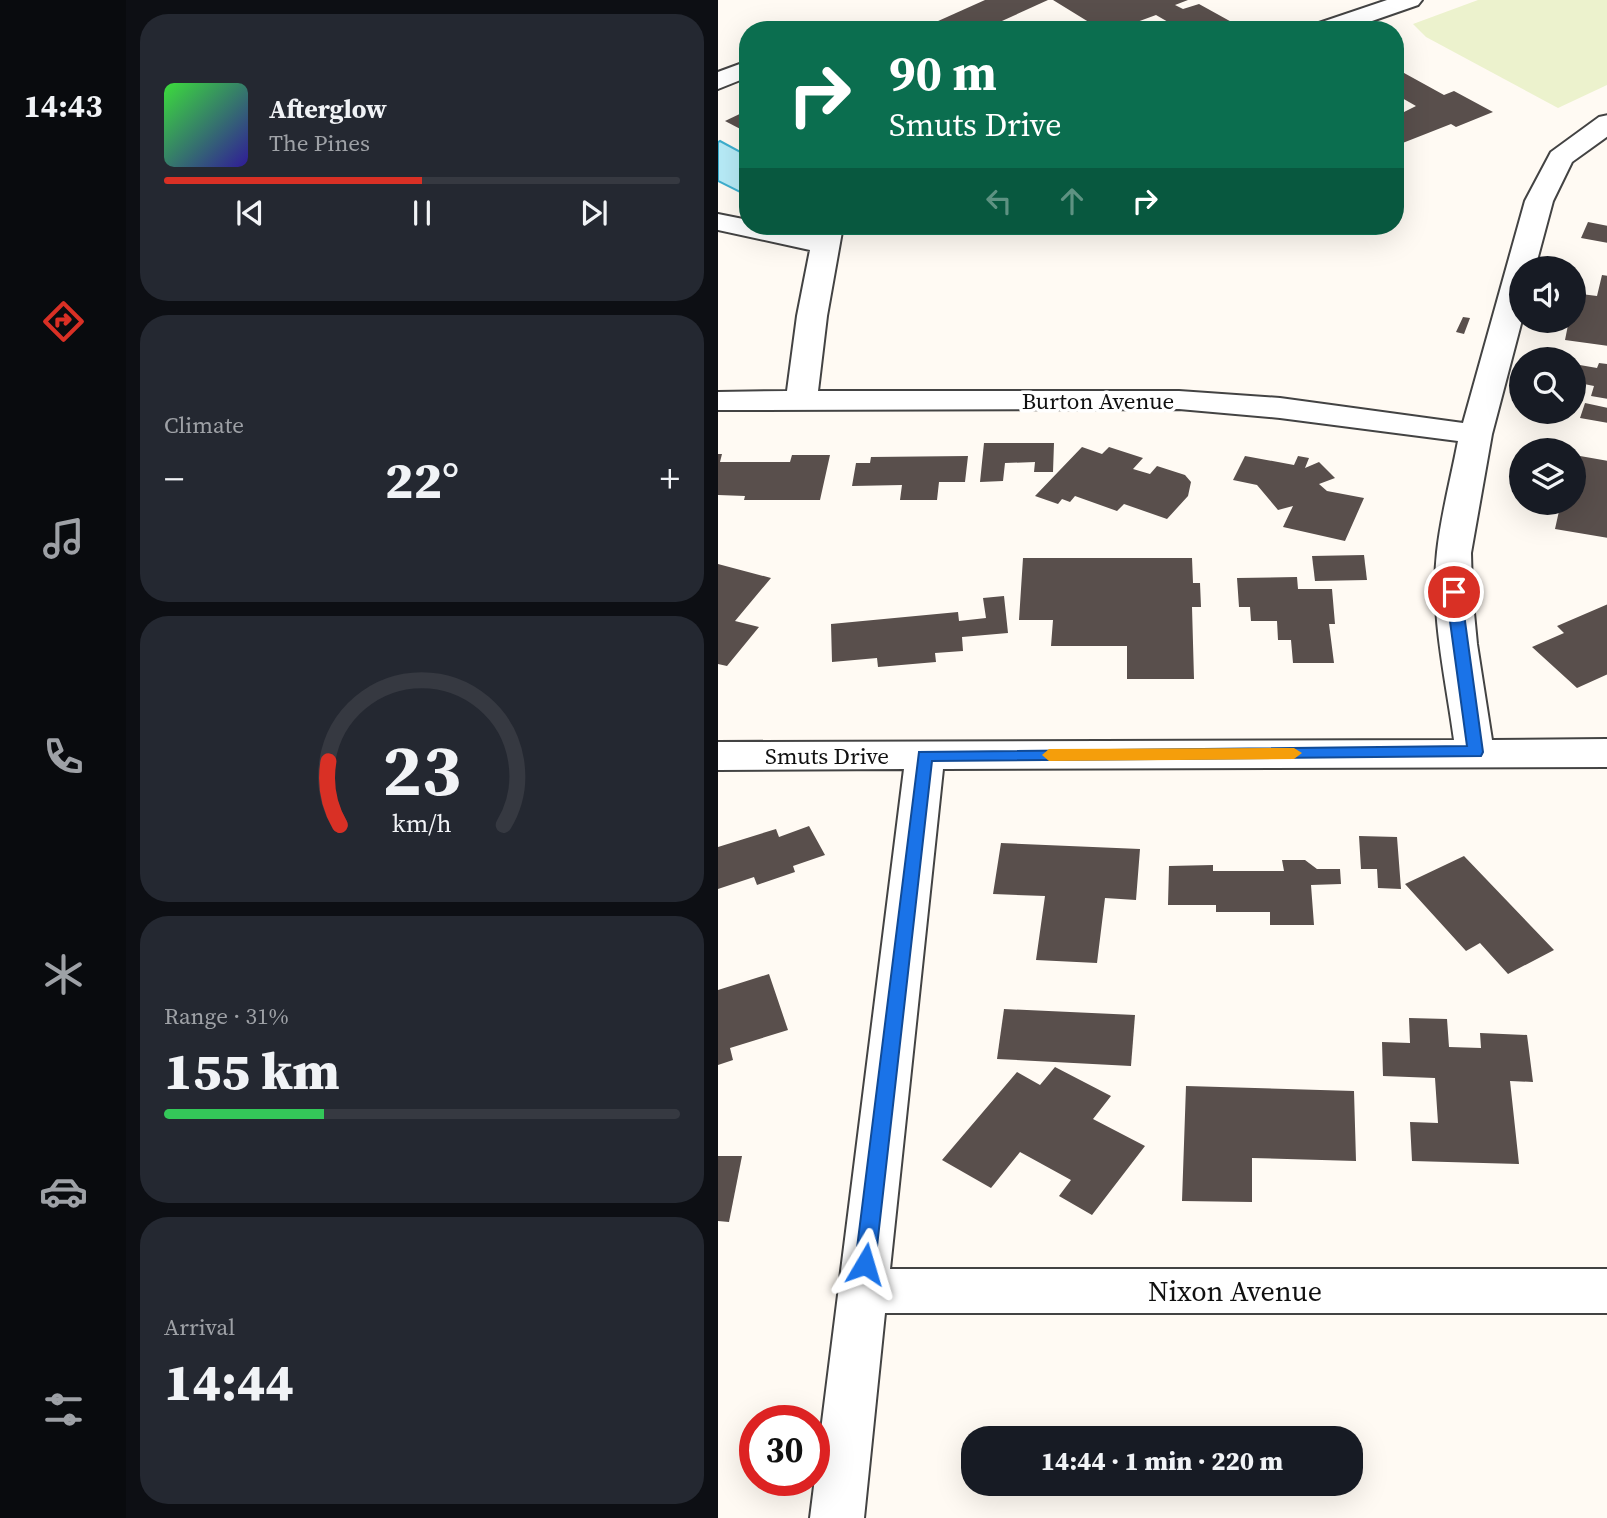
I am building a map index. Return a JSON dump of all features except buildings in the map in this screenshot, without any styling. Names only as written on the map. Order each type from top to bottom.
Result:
[{"type":"street","points":[[1348,21],[1410,0]]},
{"type":"street","points":[[718,81],[739,72]]},
{"type":"street","points":[[1475,752],[1459,644],[1454,553],[1476,434],[1539,201],[1561,158],[1608,123]]},
{"type":"street","points":[[718,222],[739,225]]},
{"type":"street","points":[[801,402],[827,235]]},
{"type":"street","name":"Burton Avenue","points":[[718,401],[1179,400],[1280,408],[1476,434]]},
{"type":"street","name":"Smuts Drive","points":[[718,756],[1608,753]]},
{"type":"street","points":[[837,1518],[925,756]]},
{"type":"street","name":"Nixon Avenue","points":[[862,1291],[1608,1291]]},
{"type":"green space","points":[[1478,0],[1607,0],[1607,85],[1558,108],[1426,37],[1413,24]]},
{"type":"water","points":[[718,142],[739,151],[739,192],[718,181]]},
{"type":"slow traffic","points":[[1049,755],[1294,753]]},
{"type":"route","points":[[865,1264],[925,756],[1475,752],[1454,592]]}]
